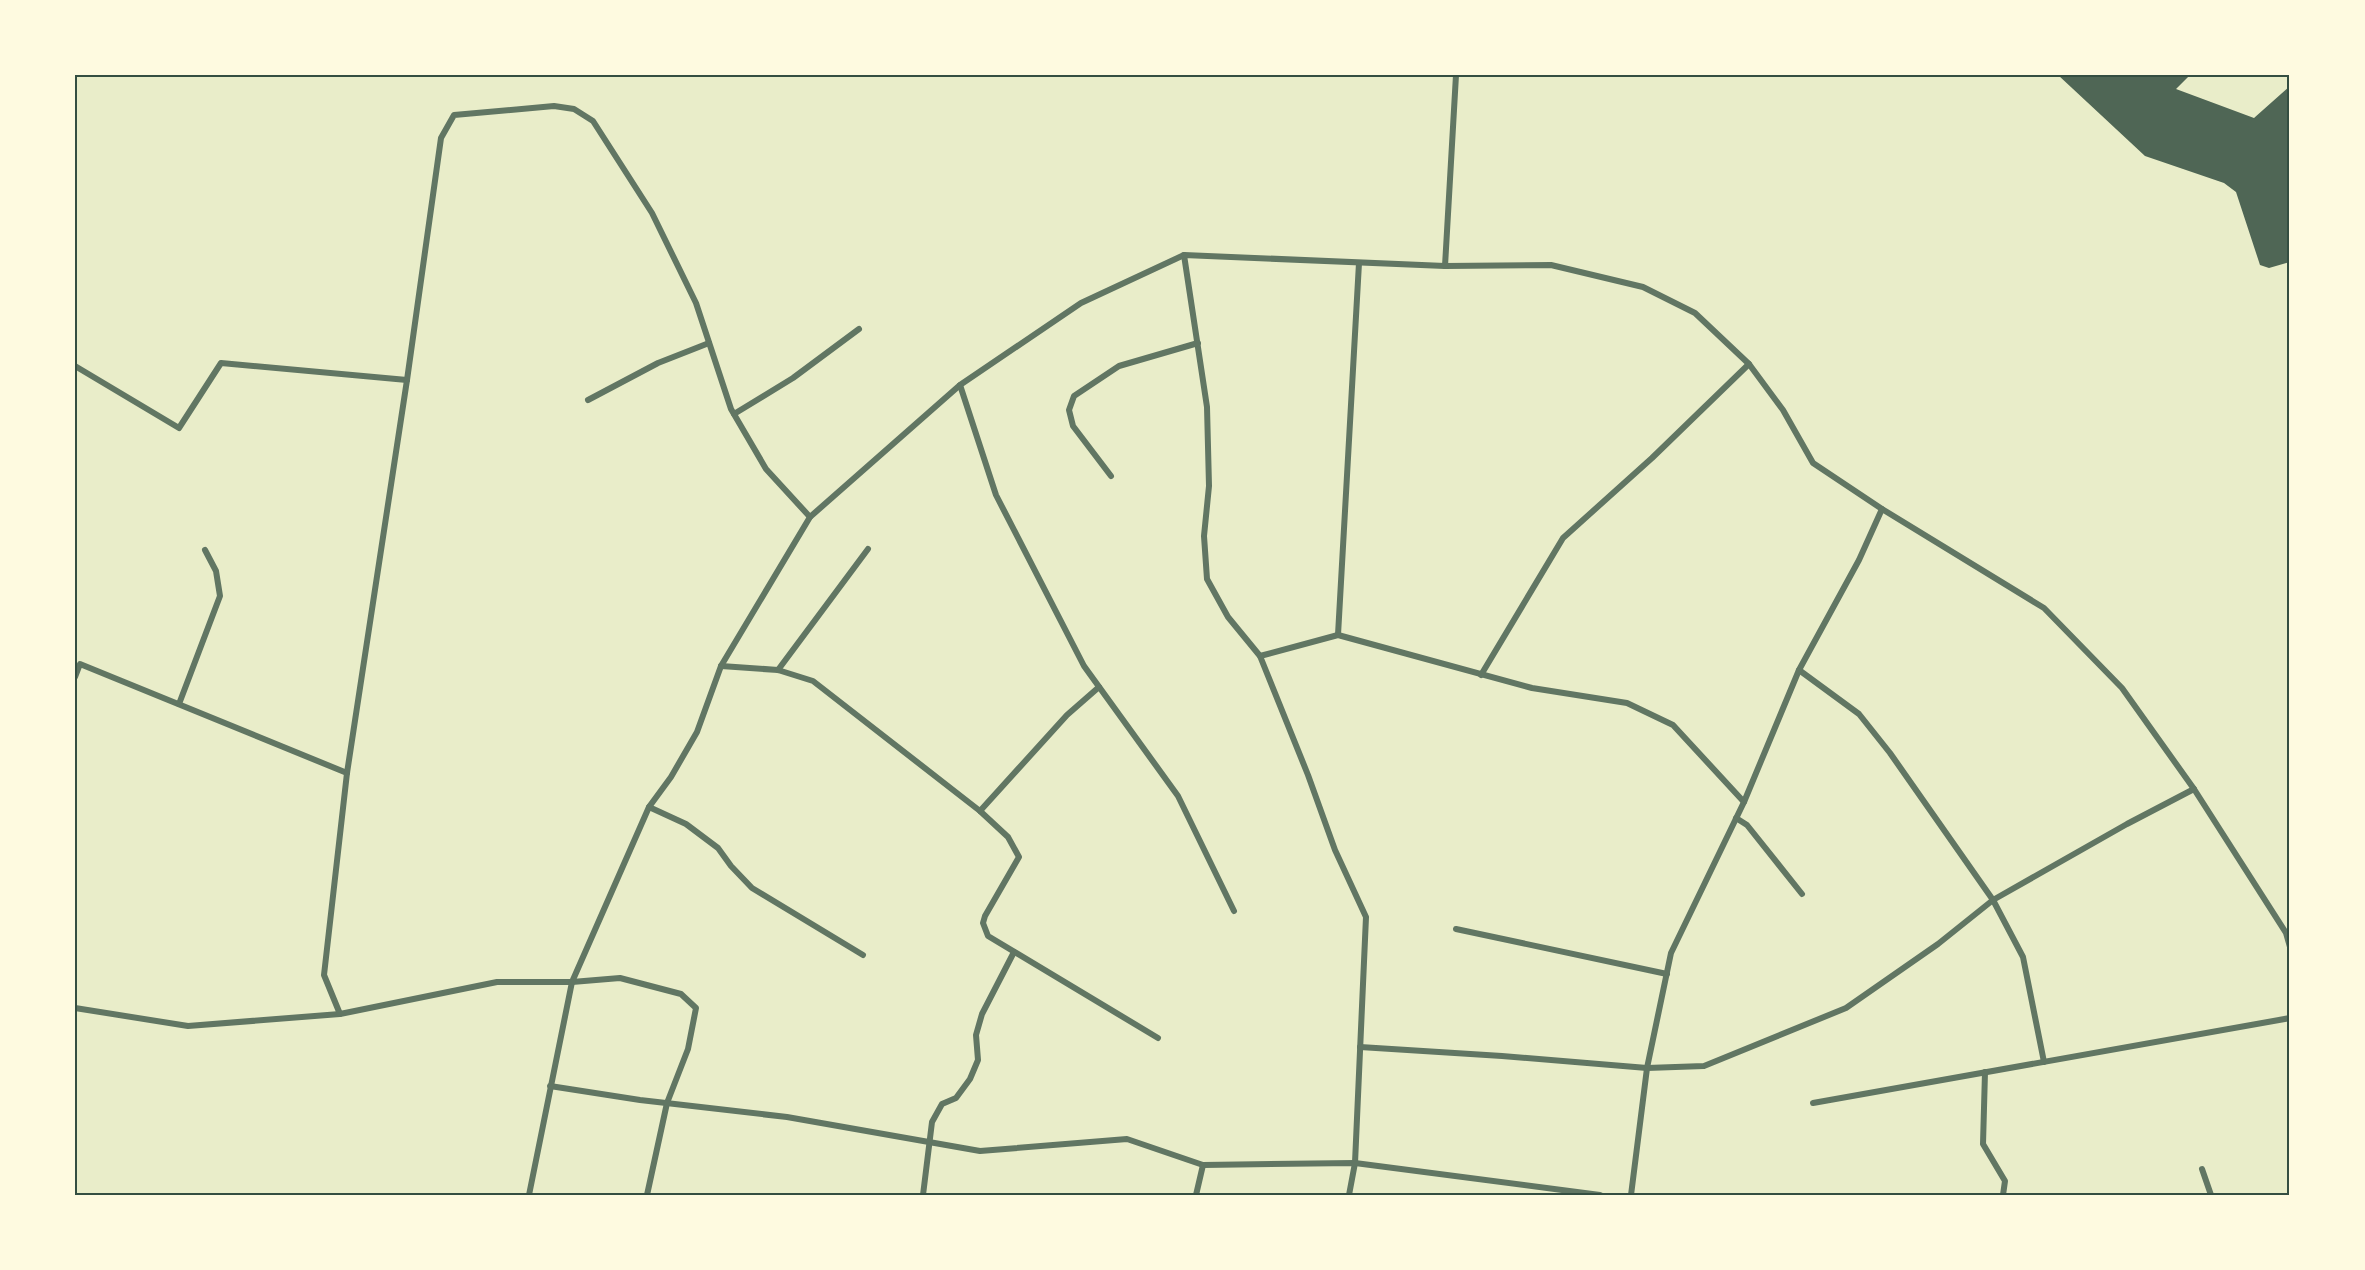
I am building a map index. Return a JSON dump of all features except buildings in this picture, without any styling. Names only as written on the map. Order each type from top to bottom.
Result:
[{"type":"street","points":[[1445,266],[1456,75]]},
{"type":"street","points":[[340,1014],[324,975],[347,773],[407,380],[441,138],[454,115],[554,106],[574,109],[593,121],[652,213],[696,303],[734,414],[766,469],[810,517]]},
{"type":"street","points":[[1184,255],[1207,407],[1209,486],[1204,536],[1208,579],[1228,617],[1260,656],[1308,775],[1335,850],[1366,917],[1355,1163],[1349,1195]]},
{"type":"street","points":[[529,1195],[572,982],[649,807],[671,777],[697,732],[721,666],[810,517],[960,385],[1081,303],[1184,255],[1445,266],[1551,265],[1643,287],[1695,314],[1749,364],[1783,410],[1813,463],[1882,509],[2044,608],[2122,688],[2194,789],[2286,933],[2290,947]]},
{"type":"street","points":[[1338,635],[1359,263]]},
{"type":"street","points":[[734,414],[793,378],[859,329]]},
{"type":"street","points":[[588,400],[658,363],[709,343]]},
{"type":"street","points":[[1111,476],[1074,426],[1069,410],[1074,396],[1119,366],[1198,343]]},
{"type":"street","points":[[75,366],[179,428],[221,363],[407,380]]},
{"type":"street","points":[[1481,675],[1563,538],[1652,458],[1749,364]]},
{"type":"street","points":[[960,385],[996,495],[1084,666],[1178,796],[1234,911]]},
{"type":"street","points":[[1631,1195],[1647,1068],[1671,953],[1744,802],[1799,670],[1859,560],[1882,509]]},
{"type":"street","points":[[778,670],[868,549]]},
{"type":"street","points":[[179,704],[220,596],[216,571],[205,550]]},
{"type":"street","points":[[1260,656],[1338,635],[1532,688],[1627,703],[1673,725],[1744,802]]},
{"type":"street","points":[[75,677],[80,664],[347,773]]},
{"type":"street","points":[[721,666],[778,670],[813,681],[980,811],[1008,837],[1018,853],[1018,860],[985,916],[983,923],[988,936],[1158,1038]]},
{"type":"street","points":[[1799,670],[1858,714],[1890,753],[1993,900],[2023,957],[2044,1062]]},
{"type":"street","points":[[980,811],[1067,715],[1099,687]]},
{"type":"street","points":[[1359,1047],[1647,1068],[1704,1066],[1846,1008],[1938,944],[1993,900],[2194,789]]},
{"type":"street","points":[[649,807],[686,824],[718,848],[752,888],[862,955]]},
{"type":"street","points":[[1736,818],[1747,825],[1802,894]]},
{"type":"street","points":[[1456,929],[1667,974]]},
{"type":"street","points":[[923,1195],[932,1122],[942,1104],[961,1094],[973,1073],[978,1060],[976,1035],[980,1021],[1014,952]]},
{"type":"street","points":[[75,1008],[188,1026],[340,1014],[497,982],[572,982],[620,978],[681,994],[696,1008],[688,1048],[667,1103],[647,1195]]},
{"type":"street","points":[[1813,1103],[2290,1018]]},
{"type":"street","points":[[1985,1072],[1983,1144],[2005,1181],[2003,1195]]},
{"type":"street","points":[[550,1086],[640,1100],[787,1117],[980,1151],[1126,1139],[1203,1165],[1355,1163],[1600,1195]]},
{"type":"street","points":[[1196,1195],[1203,1165]]},
{"type":"street","points":[[2202,1169],[2211,1195]]}]
